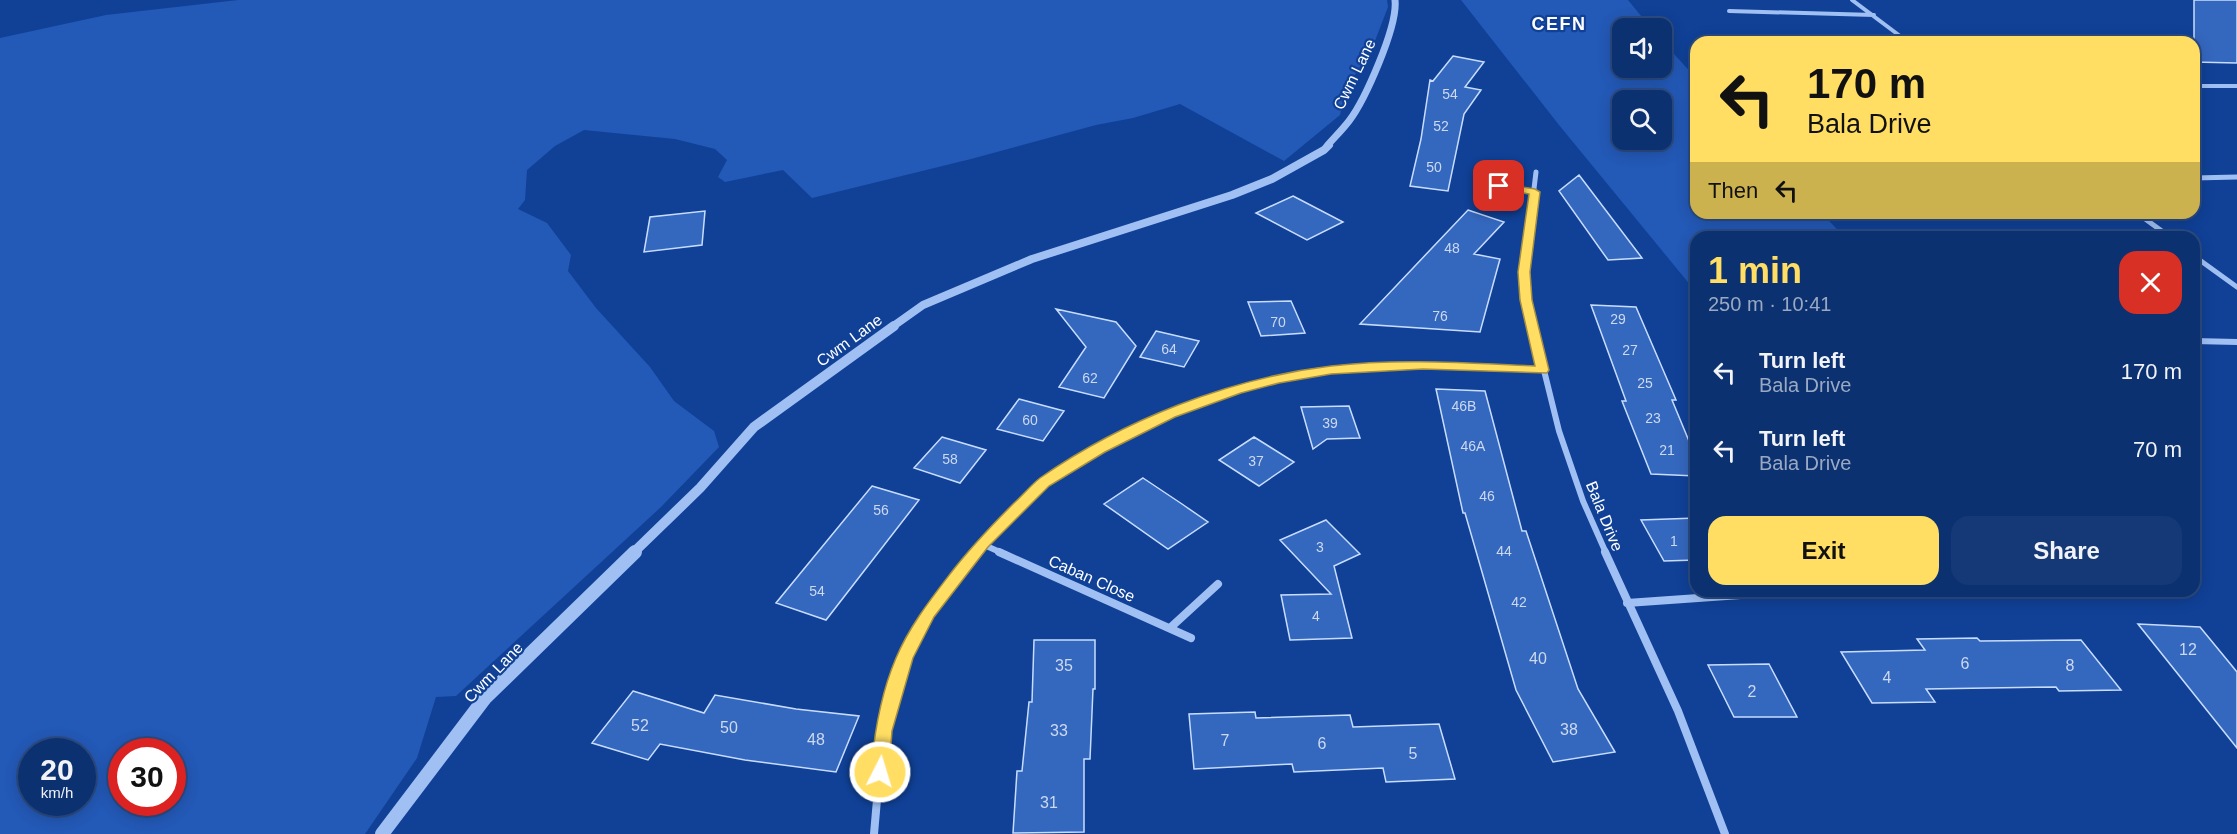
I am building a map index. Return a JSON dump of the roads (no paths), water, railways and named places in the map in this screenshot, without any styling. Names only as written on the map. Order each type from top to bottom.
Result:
[{"type":"street","name":"Cwm Lane","points":[[382,834],[485,698],[700,488],[754,427],[924,305],[1032,259],[1232,195],[1272,179],[1324,150],[1350,120],[1366,90],[1388,38],[1396,9],[1395,0]]},
{"type":"street","points":[[1852,0],[1900,36]]},
{"type":"street","points":[[1729,11],[1874,15]]},
{"type":"street","points":[[2200,86],[2237,86]]},
{"type":"street","name":"Bala Drive","points":[[1536,172],[1524,272],[1526,300],[1542,370],[1583,501],[1627,603],[1678,711],[1725,834]]},
{"type":"street","points":[[2200,178],[2237,177]]},
{"type":"street","points":[[1481,183],[1535,192]]},
{"type":"street","points":[[2146,219],[2162,231]]},
{"type":"street","points":[[2200,259],[2237,287]]},
{"type":"street","points":[[2200,341],[2237,342]]},
{"type":"street","points":[[874,834],[884,731],[904,658],[928,613],[982,544],[1044,482],[1100,448],[1170,414],[1237,390],[1279,379],[1331,370],[1423,365],[1542,370]]},
{"type":"street","name":"Caban Close","points":[[982,544],[1191,638]]},
{"type":"street","points":[[1170,628],[1218,584]]},
{"type":"street","points":[[1627,603],[1712,597]]},
{"type":"district","name":"CEFN","points":[[1559,24]]}]
